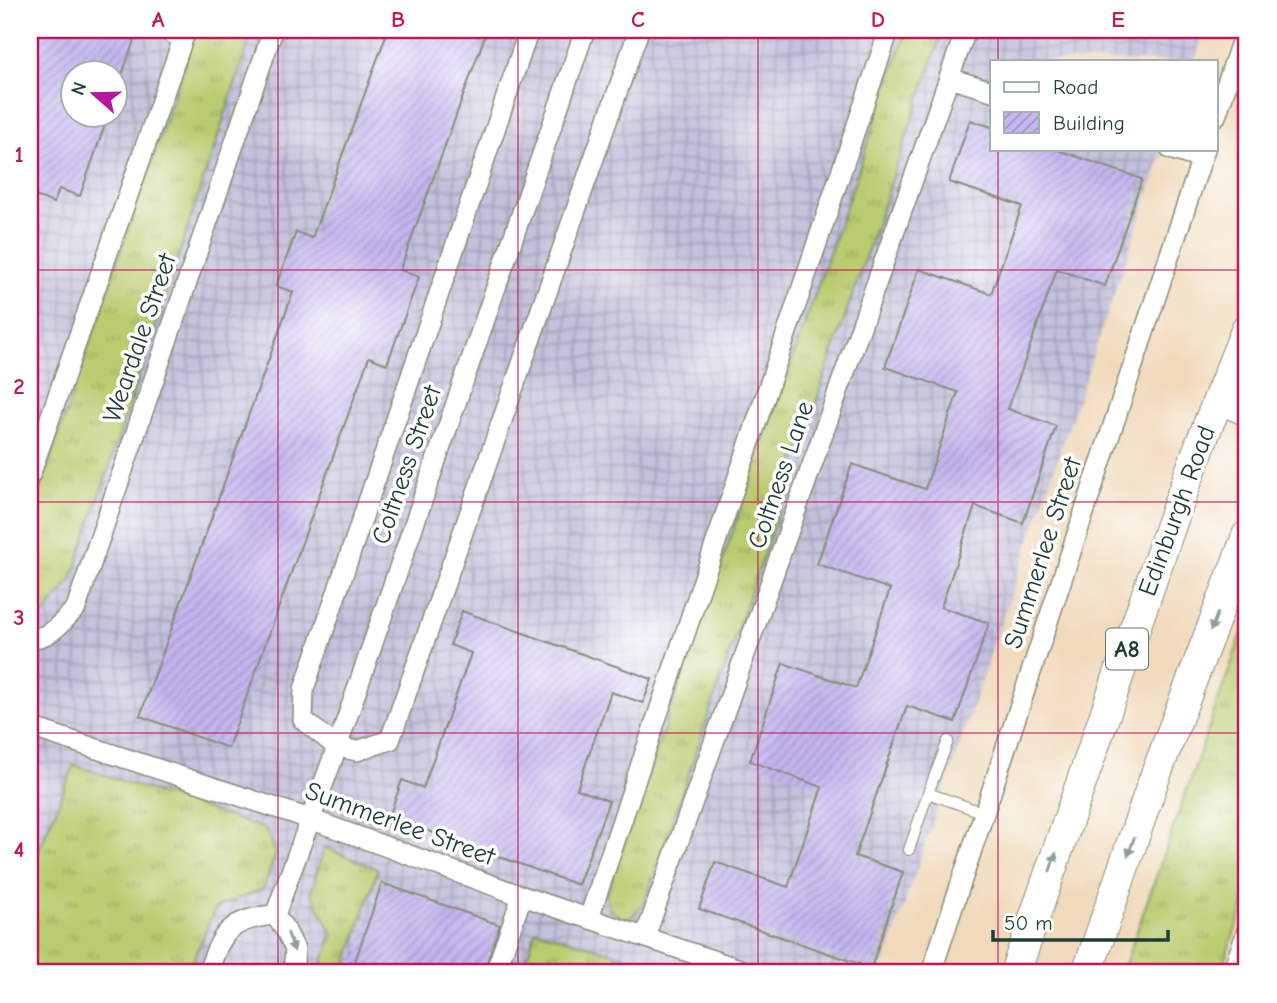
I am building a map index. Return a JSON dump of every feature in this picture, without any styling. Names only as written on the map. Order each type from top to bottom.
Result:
[{"type":"main road","name":"Edinburgh Road","points":[[1014,973],[1168,532],[1247,328]]},
{"type":"main road","points":[[1219,398],[1247,411]]},
{"type":"main road","points":[[1087,973],[1153,782],[1247,536]]},
{"type":"street","name":"Weardale Street","points":[[30,638],[40,639],[55,629],[76,608],[273,30]]},
{"type":"street","points":[[529,30],[304,689],[303,720],[337,747],[357,751],[390,740],[639,30]]},
{"type":"street","name":"Coltness Street","points":[[275,915],[337,747],[585,30]]},
{"type":"street","name":"Coltness Lane","points":[[589,918],[889,30]]},
{"type":"street","name":"Coltness Lane","points":[[645,937],[966,30]]},
{"type":"street","points":[[1218,110],[1245,30]]},
{"type":"street","points":[[30,475],[184,36]]},
{"type":"street","points":[[949,78],[990,91]]},
{"type":"street","points":[[1177,150],[1203,154]]},
{"type":"street","name":"Summerlee Street","points":[[931,973],[1203,154]]},
{"type":"street","name":"Summerlee Street","points":[[30,727],[310,819],[522,896],[751,973]]},
{"type":"street","points":[[495,973],[522,896]]},
{"type":"street","points":[[208,973],[215,951],[228,930],[253,917],[275,915],[295,949],[293,973]]},
{"type":"street","points":[[1232,973],[1247,931]]},
{"type":"lane","points":[[150,30],[184,36]]},
{"type":"lane","points":[[909,850],[948,741]]},
{"type":"lane","points":[[928,793],[984,813]]},
{"type":"shaded area","points":[[30,30],[1206,30],[1194,60],[990,60],[990,150],[1164,150],[881,973],[681,973],[536,930],[521,973],[30,973]]},
{"type":"green space","points":[[196,30],[253,30],[72,579],[45,614],[30,624],[30,519]]},
{"type":"green space","points":[[907,30],[943,30],[644,904],[628,920],[610,911],[606,896]]},
{"type":"green space","points":[[1247,619],[1247,897],[1220,973],[1122,973]]},
{"type":"green space","points":[[74,765],[265,829],[276,853],[263,889],[215,908],[188,973],[30,973],[30,872]]},
{"type":"green space","points":[[324,847],[378,869],[344,973],[319,973],[333,934],[311,893]]},
{"type":"green space","points":[[536,930],[681,973],[521,973]]},
{"type":"building","points":[[30,30],[121,30],[136,35],[127,60],[60,60],[60,130],[103,130],[80,196],[59,189],[54,203],[30,194]]},
{"type":"building","points":[[388,30],[487,30],[400,270],[419,277],[387,364],[369,357],[228,748],[140,716],[293,292],[276,286],[296,232],[312,238]]},
{"type":"building","points":[[970,120],[990,126],[990,150],[1058,150],[1142,179],[1105,286],[1057,269],[1008,409],[1056,426],[1023,523],[975,506],[941,607],[989,623],[955,722],[907,706],[855,856],[903,872],[871,968],[699,909],[715,862],[788,887],[822,787],[750,761],[783,663],[856,688],[890,589],[817,564],[852,464],[925,489],[958,392],[885,367],[919,269],[991,294],[1022,206],[949,182]]},
{"type":"building","points":[[462,611],[652,679],[643,703],[611,692],[577,789],[609,801],[578,885],[389,817],[402,780],[423,788],[471,653],[450,645]]},
{"type":"building","points":[[382,883],[500,925],[483,973],[351,973]]}]
